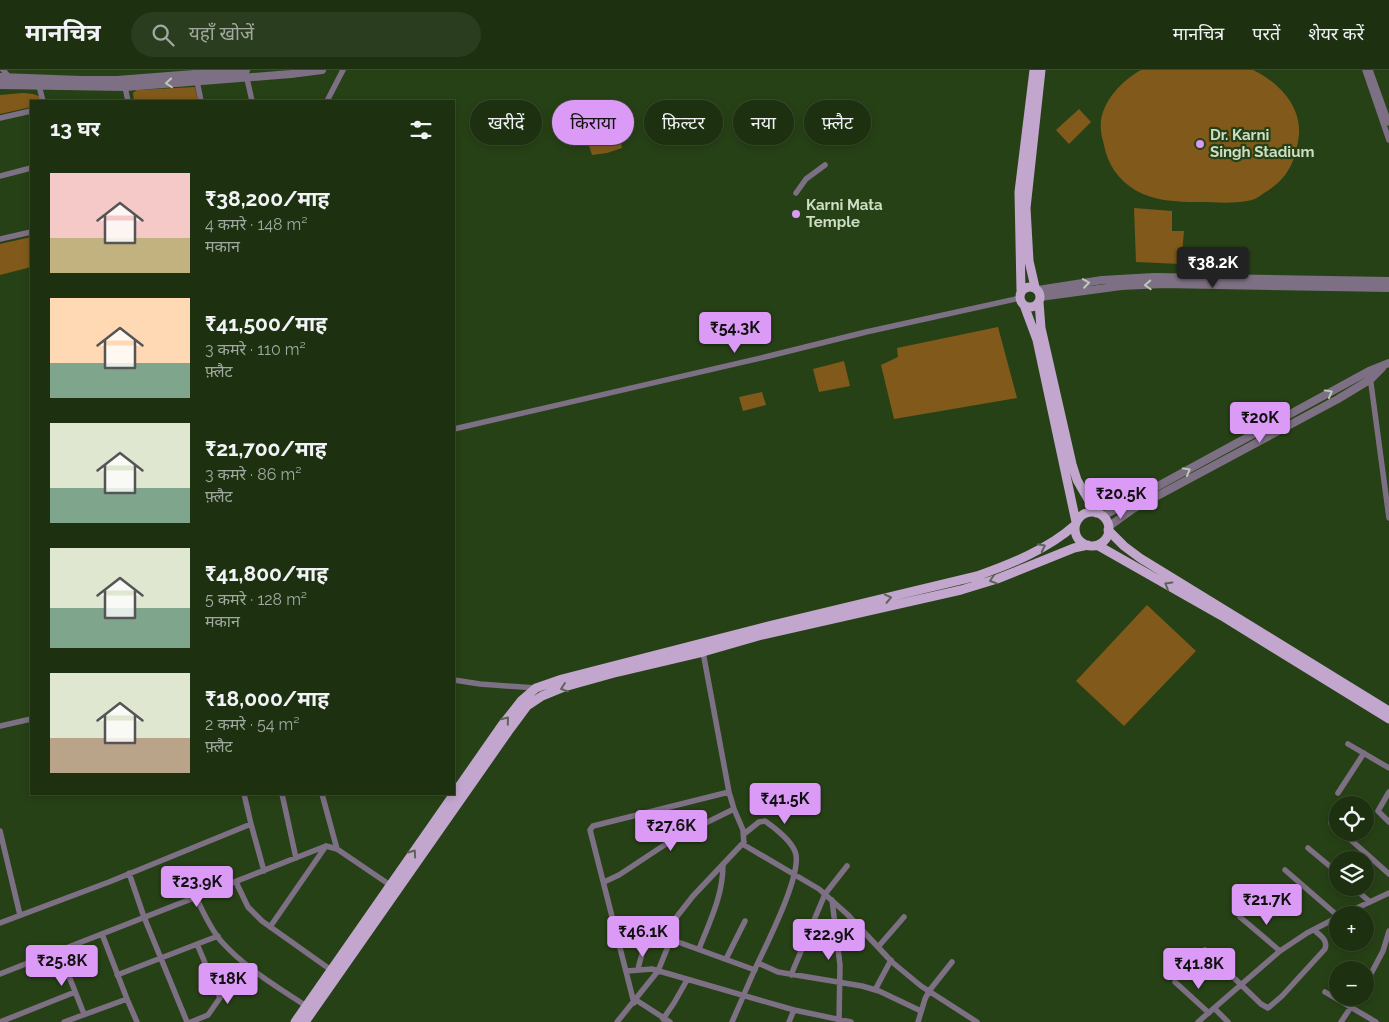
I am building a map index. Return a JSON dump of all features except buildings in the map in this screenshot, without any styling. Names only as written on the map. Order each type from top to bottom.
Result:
[{"type":"main road","points":[[1034,70],[1019,192],[1022,298],[1037,340],[1076,523],[1075,530],[1079,539],[1213,611],[1389,719]]},
{"type":"main road","points":[[1041,70],[1026,208],[1030,261],[1038,294],[1041,328],[1077,480],[1108,528],[1124,546],[1140,558],[1389,711]]},
{"type":"main road","points":[[1022,298],[1025,288],[1038,294]]},
{"type":"main road","points":[[1022,298],[1030,307],[1035,306],[1038,294]]},
{"type":"main road","points":[[455,792],[502,724],[521,701],[536,688],[562,679],[772,625],[977,576],[1004,566],[1056,540],[1086,513],[1100,514]]},
{"type":"main road","points":[[304,1022],[505,736],[528,706],[542,696],[564,687],[618,672],[703,652],[762,635],[961,590],[997,579],[1074,548],[1103,541],[1108,528]]},
{"type":"main road","points":[[295,1022],[453,795]]},
{"type":"street","points":[[4,74],[53,80],[117,80],[245,72],[322,70]]},
{"type":"street","points":[[328,100],[343,70]]},
{"type":"street","points":[[1365,70],[1389,140]]},
{"type":"street","points":[[1370,70],[1389,123]]},
{"type":"street","points":[[39,86],[125,87],[197,81],[245,72]]},
{"type":"street","points":[[245,72],[252,100]]},
{"type":"street","points":[[4,74],[16,85]]},
{"type":"street","points":[[0,85],[16,85],[30,78]]},
{"type":"street","points":[[30,78],[39,86],[43,100]]},
{"type":"street","points":[[197,81],[201,100]]},
{"type":"street","points":[[125,87],[128,100]]},
{"type":"street","points":[[0,118],[30,111]]},
{"type":"street","points":[[796,193],[806,179],[825,165]]},
{"type":"street","points":[[0,176],[30,168]]},
{"type":"street","points":[[0,239],[30,232]]},
{"type":"street","points":[[1038,294],[1102,280],[1154,277],[1389,280]]},
{"type":"street","points":[[1038,294],[1163,284],[1389,288]]},
{"type":"street","points":[[455,430],[866,332],[1022,298]]},
{"type":"street","points":[[1108,528],[1133,509],[1386,365]]},
{"type":"street","points":[[1100,514],[1370,375]]},
{"type":"street","points":[[1370,375],[1389,518]]},
{"type":"street","points":[[703,652],[729,792],[747,848],[794,873],[825,894],[891,960],[929,991],[977,1022]]},
{"type":"street","points":[[455,680],[536,688]]},
{"type":"street","points":[[0,726],[30,719]]},
{"type":"street","points":[[1348,744],[1389,768]]},
{"type":"street","points":[[1338,793],[1364,753]]},
{"type":"street","points":[[670,1022],[635,1001],[590,833],[593,826],[729,792]]},
{"type":"street","points":[[1389,792],[1378,811],[1389,822]]},
{"type":"street","points":[[244,795],[264,871]]},
{"type":"street","points":[[282,795],[296,858]]},
{"type":"street","points":[[322,795],[337,848]]},
{"type":"street","points":[[604,882],[619,875],[675,838],[734,810]]},
{"type":"street","points":[[732,1022],[771,936],[794,873],[796,854],[788,842],[766,821],[759,822],[744,834]]},
{"type":"street","points":[[0,923],[251,824]]},
{"type":"street","points":[[0,831],[20,915]]},
{"type":"street","points":[[1352,841],[1389,874]]},
{"type":"street","points":[[638,969],[645,945],[653,938],[664,933],[692,896],[744,842]]},
{"type":"street","points":[[0,974],[326,846],[337,848],[390,885]]},
{"type":"street","points":[[270,927],[326,846]]},
{"type":"street","points":[[1308,848],[1329,866]]},
{"type":"street","points":[[699,949],[719,898],[723,880],[723,865]]},
{"type":"street","points":[[791,974],[825,894],[847,866]]},
{"type":"street","points":[[1285,870],[1329,909]]},
{"type":"street","points":[[129,873],[144,917],[189,1022],[208,1015],[244,963]]},
{"type":"street","points":[[236,882],[248,908],[270,927],[331,970]]},
{"type":"street","points":[[1361,906],[1389,893]]},
{"type":"street","points":[[1363,896],[1370,902]]},
{"type":"street","points":[[196,898],[218,936],[244,963],[306,1006]]},
{"type":"street","points":[[832,900],[840,965],[839,1021]]},
{"type":"street","points":[[878,947],[904,917]]},
{"type":"street","points":[[1240,917],[1280,951]]},
{"type":"street","points":[[726,959],[745,921]]},
{"type":"street","points":[[1198,1022],[1280,951],[1329,922]]},
{"type":"street","points":[[1205,950],[1265,1007],[1270,1007],[1324,949],[1326,941],[1314,930]]},
{"type":"street","points":[[1374,971],[1386,952],[1389,931]]},
{"type":"street","points":[[664,933],[667,938],[755,970]]},
{"type":"street","points":[[102,934],[126,999],[137,1022]]},
{"type":"street","points":[[117,975],[218,936]]},
{"type":"street","points":[[617,1022],[658,971],[671,939]]},
{"type":"street","points":[[197,944],[220,998]]},
{"type":"street","points":[[59,951],[84,1014]]},
{"type":"street","points":[[875,990],[891,960]]},
{"type":"street","points":[[918,1022],[929,991],[952,962]]},
{"type":"street","points":[[758,963],[778,972],[862,986],[921,1011]]},
{"type":"street","points":[[626,971],[638,969],[658,971],[743,997],[839,1021],[851,1022]]},
{"type":"street","points":[[663,1019],[687,980]]},
{"type":"street","points":[[1175,982],[1228,1022]]},
{"type":"street","points":[[0,1022],[75,992]]},
{"type":"street","points":[[1325,992],[1376,1022]]},
{"type":"street","points":[[64,1022],[126,999]]},
{"type":"street","points":[[1341,1022],[1351,1008]]},
{"type":"street","points":[[789,1022],[794,1010]]},
{"type":"shaded area","name":"Dr. Karni Singh Stadium","points":[[1141,70],[1253,70],[1271,81],[1292,104],[1299,123],[1296,153],[1285,175],[1272,188],[1250,201],[1222,203],[1166,200],[1142,194],[1129,186],[1115,171],[1108,159],[1101,134],[1101,121],[1103,112],[1112,95],[1126,80]]},
{"type":"shaded area","points":[[195,87],[198,100],[134,100],[133,93],[137,90]]},
{"type":"shaded area","points":[[33,94],[39,96],[41,100],[30,100],[30,107],[0,114],[0,95]]},
{"type":"shaded area","points":[[1079,109],[1091,122],[1069,144],[1056,130]]},
{"type":"shaded area","points":[[589,145],[621,145],[622,148],[592,155]]},
{"type":"shaded area","points":[[1134,208],[1172,211],[1172,231],[1184,231],[1181,264],[1136,262]]},
{"type":"shaded area","points":[[30,237],[30,267],[0,275],[0,244]]},
{"type":"shaded area","points":[[998,327],[1017,398],[894,419],[881,365],[898,357],[897,348]]},
{"type":"shaded area","points":[[844,361],[850,386],[819,392],[813,369]]},
{"type":"shaded area","points":[[762,392],[766,405],[743,411],[739,397]]},
{"type":"shaded area","points":[[1147,605],[1196,651],[1124,726],[1076,681]]},
{"type":"place","name":"Dr. Karni Singh Stadium","points":[[1200,144]]},
{"type":"place","name":"Karni Mata Temple","points":[[796,214]]}]
